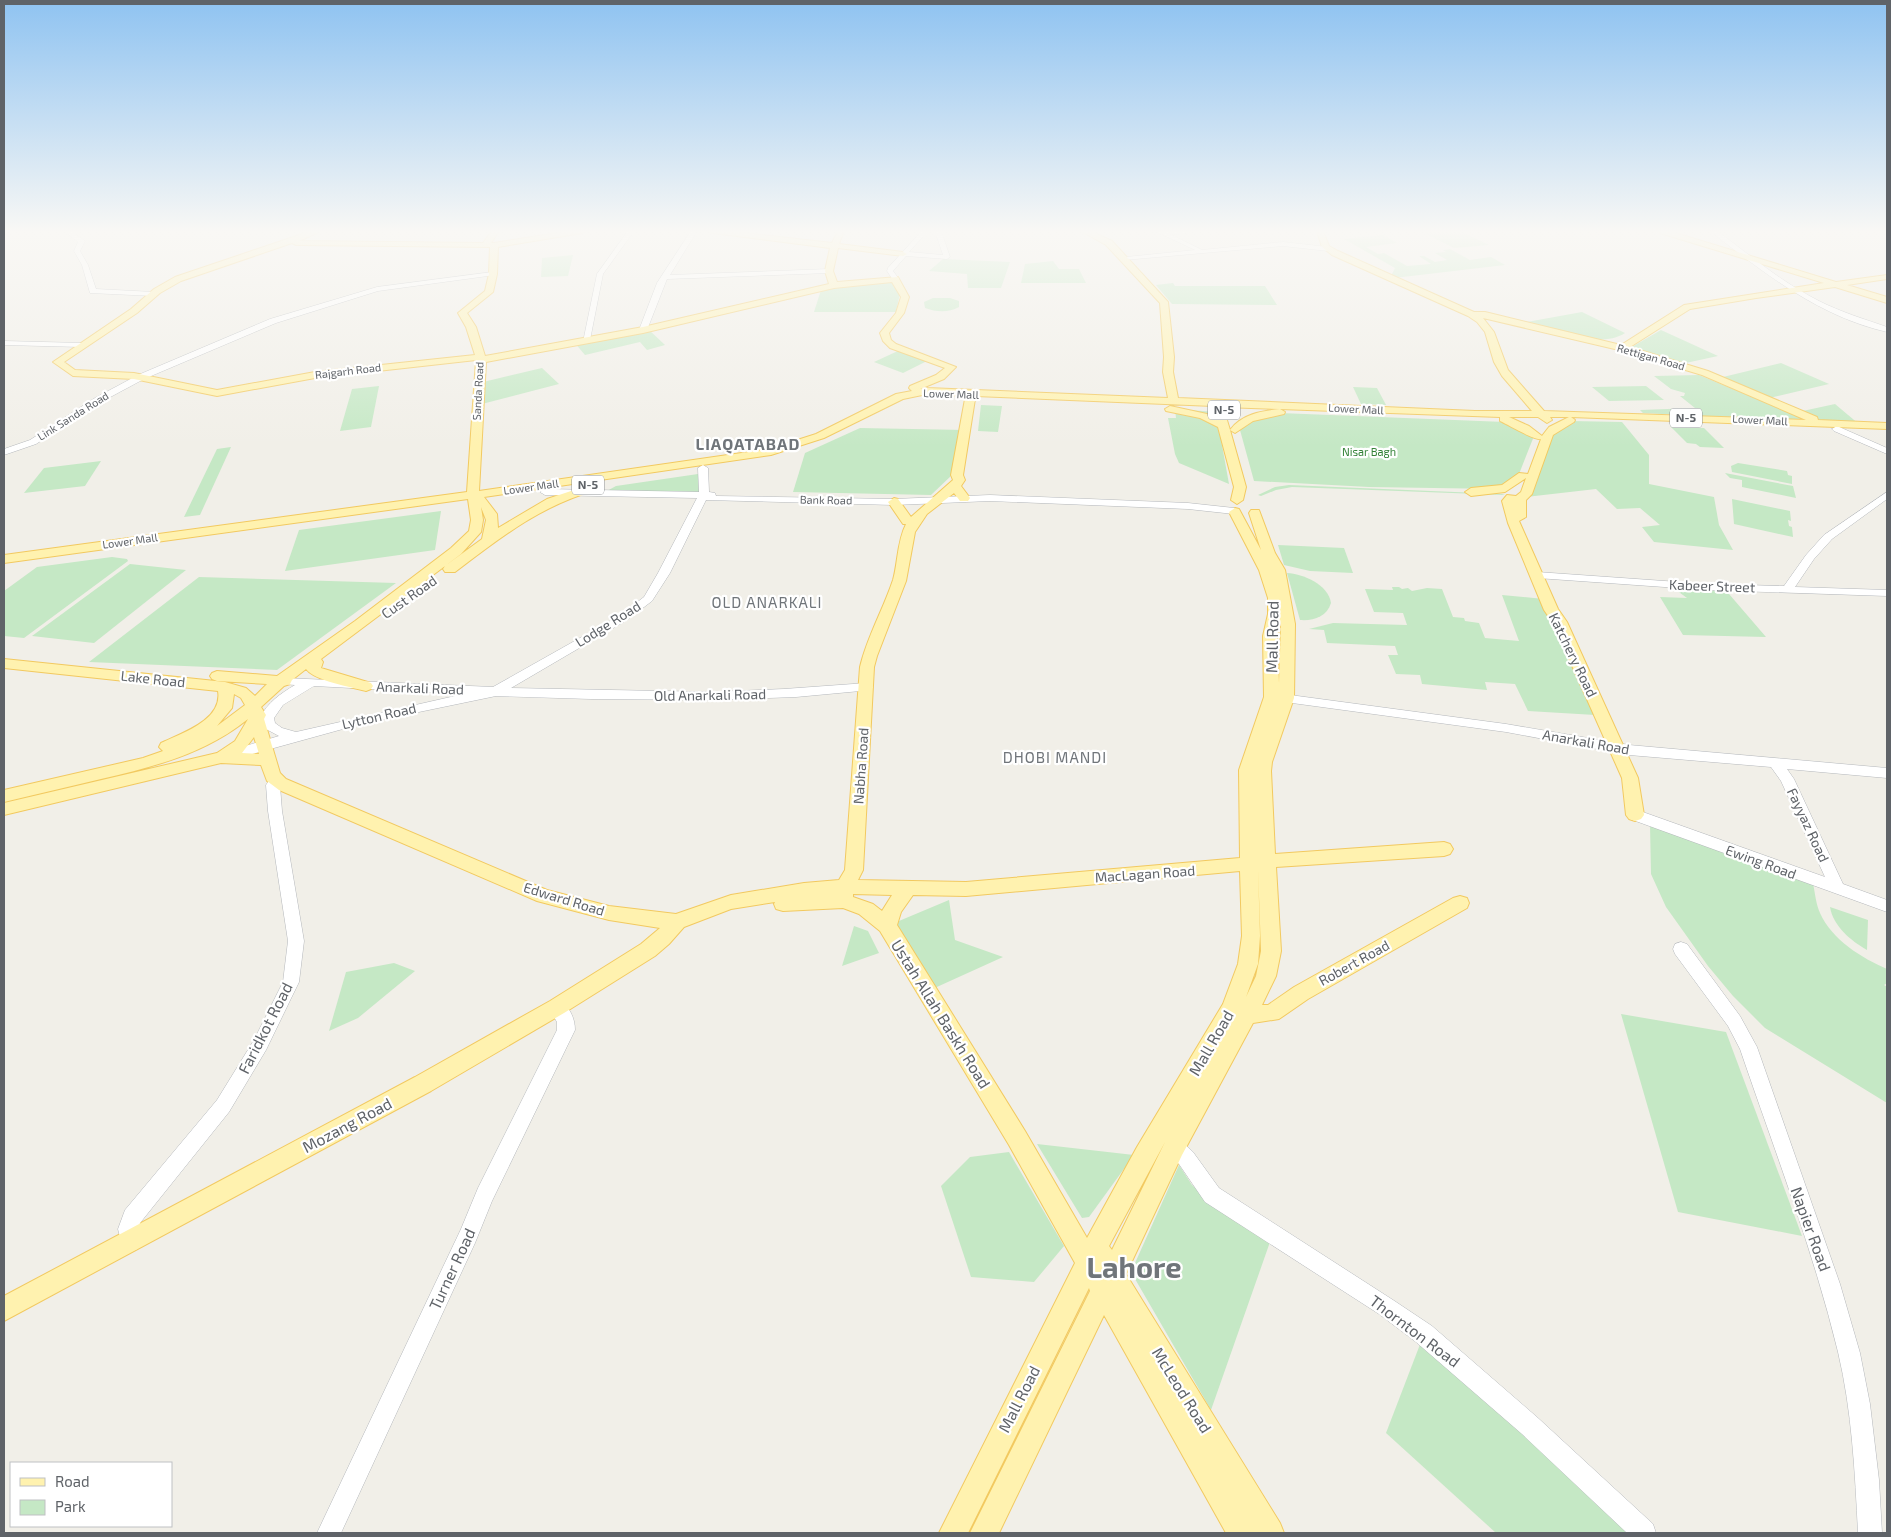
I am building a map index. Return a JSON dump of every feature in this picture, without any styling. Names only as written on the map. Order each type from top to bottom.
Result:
[{"type":"main road","points":[[143,303],[127,316],[58,362],[73,373],[141,377],[217,393]]},
{"type":"main road","name":"Sanda Road","points":[[475,303],[462,313],[467,319],[480,358],[475,499]]},
{"type":"main road","name":"Rajgarh Road","points":[[217,393],[315,374],[480,358],[643,330],[759,303]]},
{"type":"main road","points":[[903,303],[900,314],[887,327],[886,338],[893,346],[951,367],[949,371],[906,399]]},
{"type":"main road","points":[[1164,303],[1169,357],[1168,404],[1204,416],[1230,428],[1248,420],[1285,411]]},
{"type":"main road","points":[[1446,303],[1474,315],[1483,322],[1490,330],[1502,368],[1546,416]]},
{"type":"main road","points":[[1447,303],[1474,315],[1494,329],[1512,375],[1546,416]]},
{"type":"main road","points":[[1622,348],[1687,307],[1712,303]]},
{"type":"main road","name":"Rettigan Road","points":[[1474,315],[1622,348],[1716,376],[1800,418]]},
{"type":"main road","points":[[936,378],[929,385],[927,392],[941,397]]},
{"type":"main road","points":[[936,378],[941,389],[956,394]]},
{"type":"main road","name":"Lower Mall","points":[[4,564],[475,499],[771,452],[820,436],[906,399],[927,392],[1168,404]]},
{"type":"main road","name":"Lower Mall","points":[[4,559],[475,499],[545,492],[775,458],[830,440],[906,399],[941,397],[1730,422],[1887,432]]},
{"type":"main road","points":[[964,498],[956,480],[970,399]]},
{"type":"main road","points":[[1517,415],[1527,412],[1533,404]]},
{"type":"main road","name":"Lower Mall","points":[[1224,406],[1285,411],[1504,419],[1546,416],[1570,420],[1730,422],[1800,418],[1823,423],[1887,426]]},
{"type":"main road","name":"Mall Road","points":[[984,1533],[1108,1283],[1130,1244],[1174,1147],[1247,1015],[1269,965],[1271,951],[1247,770],[1279,698],[1288,624],[1278,570],[1240,506],[1251,490],[1224,406]]},
{"type":"main road","points":[[1516,499],[1523,475],[1546,416]]},
{"type":"main road","points":[[1504,419],[1525,428],[1537,438]]},
{"type":"main road","points":[[1489,496],[1516,499],[1526,494],[1548,434],[1553,429],[1570,420]]},
{"type":"main road","points":[[1471,492],[1505,488],[1523,475]]},
{"type":"main road","name":"Cust Road","points":[[4,796],[129,767],[165,757],[206,740],[255,712],[284,681],[542,504],[574,492],[655,476]]},
{"type":"main road","name":"Nabha Road","points":[[844,894],[854,870],[867,667],[871,648],[900,578],[906,540],[912,525],[928,506],[938,499],[956,480]]},
{"type":"main road","points":[[475,499],[492,514],[494,520],[488,541]]},
{"type":"main road","name":"Cust Road","points":[[315,660],[456,551],[475,532],[477,520],[475,499]]},
{"type":"main road","name":"Nabha Road","points":[[878,629],[877,622],[891,578],[897,543],[907,520],[916,509],[938,499]]},
{"type":"main road","name":"Katchery Road","points":[[1516,499],[1521,524],[1540,575],[1558,610],[1560,622],[1630,778],[1635,815]]},
{"type":"main road","points":[[894,502],[902,510],[907,520]]},
{"type":"main road","points":[[4,653],[238,679],[284,681]]},
{"type":"main road","points":[[238,679],[315,660],[313,669],[317,673],[366,686]]},
{"type":"main road","name":"Lake Road","points":[[4,663],[225,687],[247,695],[255,712]]},
{"type":"main road","points":[[129,767],[215,718],[225,707],[228,700],[225,687]]},
{"type":"main road","points":[[221,757],[270,765],[255,712]]},
{"type":"main road","name":"Cust Road","points":[[4,809],[195,764],[232,753],[243,744],[255,712]]},
{"type":"main road","name":"Edward Road","points":[[270,765],[410,840],[543,896],[609,913],[677,922]]},
{"type":"main road","name":"MacLagan Road","points":[[844,894],[908,888],[966,889],[1205,870],[1259,862],[1444,849]]},
{"type":"main road","name":"Mall Road","points":[[953,1533],[1092,1255],[1145,1155],[1232,1007],[1248,964],[1259,862]]},
{"type":"main road","points":[[887,926],[892,909],[908,888]]},
{"type":"main road","name":"Ustah Allah Baskh Road","points":[[677,922],[844,894],[866,909],[887,926],[1007,1122],[1092,1255]]},
{"type":"main road","name":"Robert Road","points":[[1247,1015],[1272,1013],[1301,993],[1460,903]]},
{"type":"main road","name":"Mozang Road","points":[[4,1309],[422,1084],[558,1007],[648,950],[662,939],[677,922]]},
{"type":"main road","name":"McLeod Road","points":[[1092,1255],[1242,1533]]},
{"type":"main road","name":"McLeod Road","points":[[1108,1283],[1154,1345],[1270,1533]]},
{"type":"street","name":"Link Sanda Road","points":[[4,452],[33,442],[98,400],[141,377],[273,321],[332,303]]},
{"type":"street","points":[[586,340],[594,303]]},
{"type":"street","points":[[643,330],[654,303]]},
{"type":"street","points":[[1815,303],[1834,312],[1887,330]]},
{"type":"street","points":[[4,343],[82,345]]},
{"type":"street","points":[[1837,429],[1887,451]]},
{"type":"street","points":[[707,467],[707,496]]},
{"type":"street","name":"Bank Road","points":[[545,492],[894,502],[964,498],[1188,506],[1240,506]]},
{"type":"street","points":[[1788,588],[1810,557],[1828,537],[1887,495]]},
{"type":"street","name":"Bank Road","points":[[707,496],[938,499]]},
{"type":"street","name":"Lodge Road","points":[[495,692],[623,618],[648,598],[707,496]]},
{"type":"street","name":"Kabeer Street","points":[[1540,575],[1707,587],[1788,588],[1887,593]]},
{"type":"street","name":"Anarkali Road","points":[[284,681],[495,692],[552,693]]},
{"type":"street","points":[[296,736],[282,733],[272,727],[268,718],[269,713],[281,698],[314,682]]},
{"type":"street","name":"Old Anarkali Road","points":[[552,693],[718,696],[777,694],[866,687]]},
{"type":"street","points":[[432,704],[440,700],[442,695],[442,691],[437,688]]},
{"type":"street","name":"Lytton Road","points":[[270,765],[296,736],[432,704],[495,692]]},
{"type":"street","name":"Anarkali Road","points":[[1279,698],[1506,728],[1629,750],[1887,773]]},
{"type":"street","name":"Fayyaz Road","points":[[1775,762],[1787,779],[1838,890]]},
{"type":"street","name":"Faridkot Road","points":[[130,1242],[128,1230],[132,1217],[223,1106],[260,1045],[291,982],[296,941],[275,812],[270,765]]},
{"type":"street","name":"Ewing Road","points":[[1635,815],[1838,890],[1887,906]]},
{"type":"street","name":"Napier Road","points":[[1681,949],[1734,1021],[1748,1047],[1830,1284],[1849,1353],[1859,1404],[1867,1480],[1870,1533]]},
{"type":"street","name":"Turner Road","points":[[329,1533],[468,1236],[485,1195],[566,1030],[566,1020],[558,1007]]},
{"type":"street","name":"Thornton Road","points":[[1174,1147],[1186,1158],[1212,1195],[1386,1307],[1424,1334],[1544,1439],[1644,1533]]},
{"type":"green space","points":[[817,303],[898,303],[896,312],[814,312]]},
{"type":"green space","points":[[924,303],[959,303],[959,307],[951,310],[942,311],[925,308]]},
{"type":"green space","points":[[1171,303],[1276,303],[1277,305]]},
{"type":"green space","points":[[1582,312],[1625,333],[1614,338],[1602,340],[1588,339],[1560,334],[1521,323]]},
{"type":"green space","points":[[648,329],[665,345],[647,350],[640,342],[585,355],[574,342]]},
{"type":"green space","points":[[1661,330],[1718,356],[1681,364],[1630,348]]},
{"type":"green space","points":[[900,350],[929,360],[903,373],[874,362]]},
{"type":"green space","points":[[1781,363],[1829,384],[1765,399],[1723,377]]},
{"type":"green space","points":[[542,368],[559,384],[478,405],[479,383]]},
{"type":"green space","points":[[1699,375],[1796,415],[1801,419],[1796,421],[1643,413],[1640,410],[1695,408],[1680,396],[1684,396],[1685,393],[1671,389],[1654,376]]},
{"type":"green space","points":[[379,386],[371,427],[340,431],[352,389]]},
{"type":"green space","points":[[1646,386],[1664,400],[1609,401],[1592,387]]},
{"type":"green space","points":[[1353,387],[1377,388],[1386,405],[1361,404]]},
{"type":"green space","points":[[1835,404],[1860,425],[1823,423],[1798,412]]},
{"type":"green space","points":[[981,405],[1002,406],[998,432],[978,431]]},
{"type":"green space","points":[[1175,409],[1216,412],[1229,484],[1179,463],[1175,454],[1168,418],[1176,418]]},
{"type":"green space","name":"Nisar Bagh","points":[[1280,413],[1505,422],[1534,436],[1519,474],[1499,489],[1369,487],[1254,481],[1240,430],[1245,423]]},
{"type":"green space","points":[[1571,421],[1622,422],[1649,455],[1649,484],[1714,497],[1719,525],[1733,550],[1654,542],[1642,527],[1660,525],[1640,508],[1617,509],[1596,489],[1526,497],[1551,437],[1556,430]]},
{"type":"green space","points":[[1671,427],[1704,428],[1724,448],[1700,447],[1696,444],[1687,443]]},
{"type":"green space","points":[[860,428],[965,430],[953,474],[931,495],[793,492],[805,453]]},
{"type":"green space","points":[[231,447],[200,515],[184,517],[217,449]]},
{"type":"green space","points":[[101,461],[85,486],[24,493],[44,468]]},
{"type":"green space","points":[[1738,463],[1787,471],[1788,475],[1792,476],[1792,484],[1732,472],[1731,466]]},
{"type":"green space","points":[[1725,473],[1793,486],[1796,498],[1742,487],[1742,480],[1730,478]]},
{"type":"green space","points":[[698,474],[700,492],[605,492],[616,486]]},
{"type":"green space","points":[[1289,485],[1505,495],[1292,487],[1276,490],[1261,496],[1258,495],[1275,487]]},
{"type":"green space","points":[[1732,499],[1790,511],[1791,521],[1788,520],[1789,526],[1792,527],[1793,537],[1734,524]]},
{"type":"green space","points":[[441,511],[435,550],[285,571],[299,530]]},
{"type":"green space","points":[[1278,545],[1344,548],[1353,573],[1310,571],[1284,565]]},
{"type":"green space","points":[[112,557],[127,559],[128,561],[24,638],[4,636],[4,591],[37,567]]},
{"type":"green space","points":[[130,564],[186,570],[94,643],[32,636]]},
{"type":"green space","points":[[1287,573],[1300,575],[1314,581],[1325,590],[1331,603],[1323,615],[1310,620],[1300,620]]},
{"type":"green space","points":[[199,577],[396,583],[277,670],[89,662]]},
{"type":"green space","points":[[1668,584],[1723,587],[1766,637],[1683,635],[1660,597],[1687,598]]},
{"type":"green space","points":[[1392,587],[1408,588],[1412,591],[1427,588],[1442,589],[1453,617],[1479,623],[1485,638],[1519,641],[1502,595],[1544,599],[1595,715],[1528,711],[1515,684],[1485,682],[1487,690],[1422,684],[1420,675],[1396,674],[1388,655],[1398,655],[1395,646],[1327,643],[1324,630],[1309,629],[1333,623],[1407,625],[1403,613],[1374,612],[1365,589],[1393,590]]},
{"type":"green space","points":[[1650,825],[1813,883],[1819,910],[1832,932],[1858,954],[1887,969],[1887,983],[1884,985],[1887,987],[1887,1103],[1765,1028],[1733,996],[1708,966],[1666,907],[1651,874]]},
{"type":"green space","points":[[949,900],[955,940],[1003,957],[928,991],[887,926]]},
{"type":"green space","points":[[1830,907],[1868,920],[1867,950],[1839,927]]},
{"type":"green space","points":[[854,926],[868,931],[879,953],[842,966]]},
{"type":"green space","points":[[394,963],[415,971],[358,1018],[329,1031],[346,972]]},
{"type":"green space","points":[[1621,1014],[1726,1032],[1802,1236],[1678,1212]]},
{"type":"green space","points":[[1037,1144],[1134,1155],[1089,1217],[1082,1218]]},
{"type":"green space","points":[[1009,1152],[1064,1246],[1034,1282],[971,1277],[941,1186],[970,1157]]},
{"type":"green space","points":[[1179,1165],[1192,1185],[1214,1204],[1270,1242],[1211,1410],[1131,1272]]},
{"type":"green space","points":[[1424,1334],[1643,1533],[1496,1533],[1386,1433]]},
{"type":"district","name":"LIAQATABAD","points":[[748,444]]},
{"type":"district","name":"OLD ANARKALI","points":[[767,603]]},
{"type":"district","name":"DHOBI MANDI","points":[[1055,758]]},
{"type":"district","name":"Lahore","points":[[1134,1268]]}]
